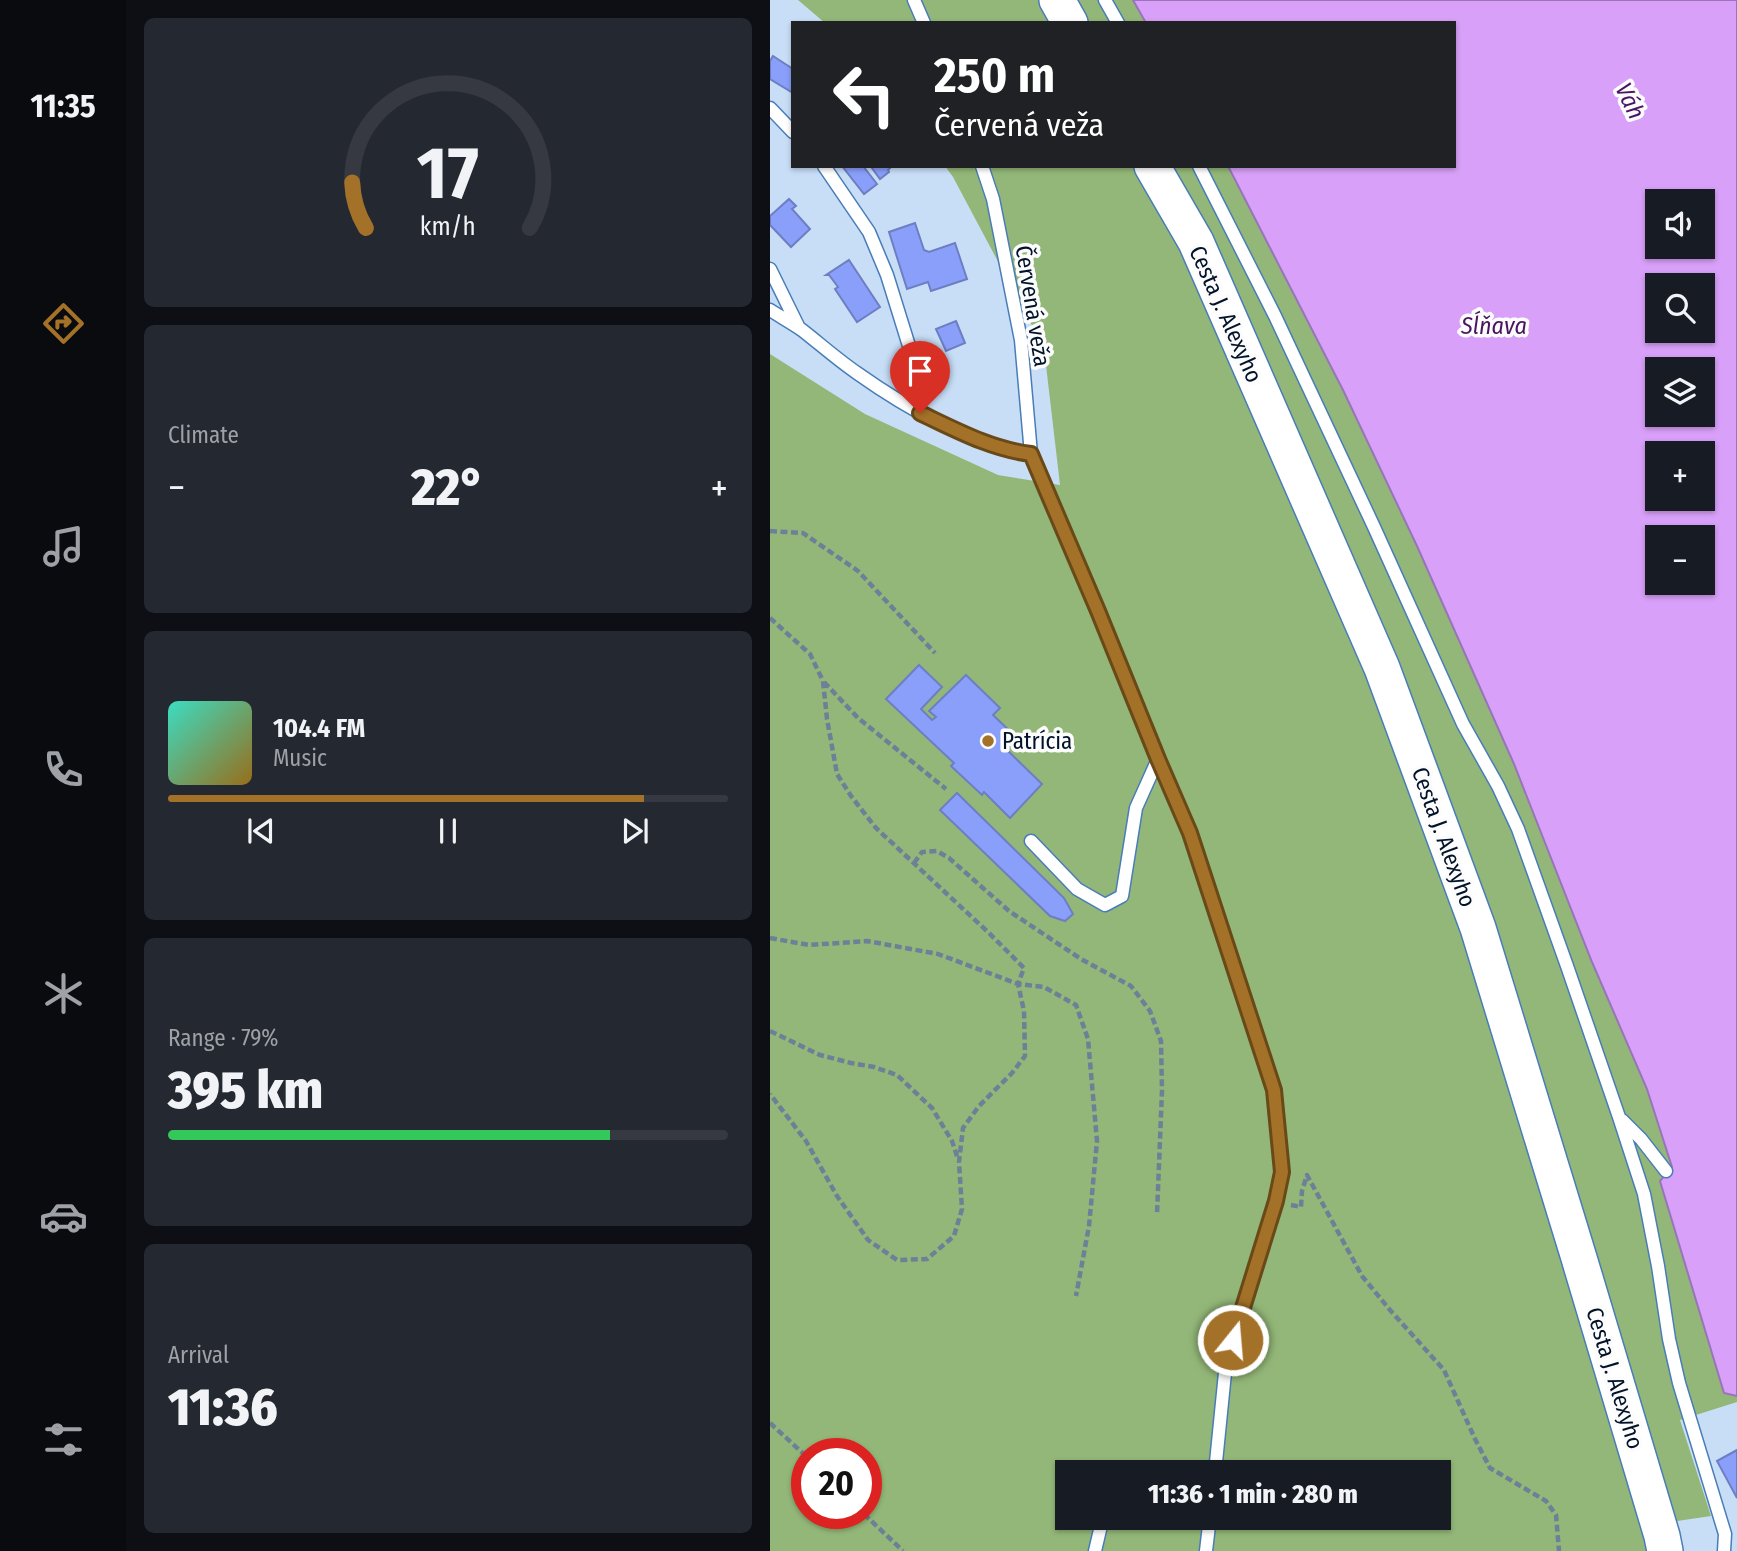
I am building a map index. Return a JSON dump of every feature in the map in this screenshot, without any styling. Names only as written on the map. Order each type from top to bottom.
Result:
[{"type":"main road","points":[[1057,0],[1069,21]]},
{"type":"main road","name":"Cesta J. Alexyho","points":[[1153,168],[1196,242],[1387,681],[1478,928],[1671,1546]]},
{"type":"lane","points":[[914,0],[923,21]]},
{"type":"lane","points":[[1105,0],[1117,21]]},
{"type":"lane","points":[[770,108],[791,130]]},
{"type":"lane","points":[[825,168],[869,232],[887,275],[914,362],[920,413]]},
{"type":"lane","name":"Červená veža","points":[[983,168],[993,199],[1021,340],[1031,454],[1190,833],[1274,1090],[1282,1172],[1276,1201],[1226,1363],[1215,1460]]},
{"type":"lane","points":[[1200,168],[1275,316],[1463,724],[1499,786],[1518,829],[1563,953],[1644,1195],[1669,1339],[1679,1383],[1725,1534],[1724,1551]]},
{"type":"lane","points":[[770,269],[799,328]]},
{"type":"lane","points":[[770,310],[799,328],[857,373],[920,413],[972,438],[1011,452],[1031,454]]},
{"type":"lane","points":[[1031,841],[1077,889],[1105,905],[1122,896],[1136,808],[1158,759]]},
{"type":"lane","points":[[1619,1117],[1641,1139],[1666,1171]]},
{"type":"lane","points":[[1095,1551],[1100,1530]]},
{"type":"lane","points":[[1206,1551],[1208,1530]]},
{"type":"path","points":[[770,531],[803,533],[858,570],[935,653]]},
{"type":"path","points":[[770,618],[810,654],[823,681],[858,718],[946,789]]},
{"type":"path","points":[[823,681],[837,774],[851,796],[876,828],[1024,968],[1018,984],[1024,1011],[1025,1056],[979,1106],[963,1128],[958,1162]]},
{"type":"path","points":[[914,863],[922,852],[937,851],[949,858],[1009,911],[1081,958],[1131,986],[1150,1011],[1161,1041],[1162,1091],[1157,1214]]},
{"type":"path","points":[[770,938],[809,945],[867,941],[938,954],[1018,984],[1044,987],[1076,1005],[1088,1039],[1097,1141],[1089,1226],[1076,1296]]},
{"type":"path","points":[[770,1031],[820,1055],[897,1075],[932,1108],[952,1141],[958,1162],[962,1209],[954,1236],[927,1259],[897,1259],[868,1240],[837,1196],[806,1141],[770,1094]]},
{"type":"path","points":[[1276,1201],[1301,1208],[1307,1175],[1362,1276],[1444,1370],[1490,1468],[1546,1501],[1556,1515],[1559,1551]]},
{"type":"path","points":[[770,1423],[791,1442]]},
{"type":"path","points":[[880,1529],[903,1551]]},
{"type":"green space","points":[[798,0],[1133,0],[1145,21],[823,21]]},
{"type":"green space","points":[[946,168],[1229,168],[1343,390],[1417,546],[1514,764],[1592,962],[1647,1089],[1672,1167],[1660,1181],[1724,1393],[1737,1396],[1737,1402],[1680,1420],[1711,1516],[1657,1524],[1661,1551],[770,1551],[770,354],[865,414],[998,475],[1060,485],[1044,348]]},
{"type":"water","name":"Sĺňava","points":[[1133,0],[1737,0],[1737,1396],[1724,1393],[1660,1181],[1672,1167],[1647,1089],[1592,962],[1514,764],[1417,546],[1343,390],[1229,168],[1456,168],[1456,21],[1145,21]]},
{"type":"building","points":[[773,56],[791,68],[791,92],[770,79],[770,61]]},
{"type":"building","points":[[844,168],[865,168],[877,184],[864,194]]},
{"type":"building","points":[[872,168],[890,168],[889,172],[880,179]]},
{"type":"building","points":[[789,199],[796,206],[792,209],[810,229],[791,247],[770,225],[770,216]]},
{"type":"building","points":[[915,223],[924,250],[929,252],[955,243],[967,279],[931,291],[928,282],[907,289],[889,232]]},
{"type":"building","points":[[849,260],[880,307],[857,322],[835,289],[838,287],[829,275],[826,275]]},
{"type":"building","points":[[956,321],[965,343],[946,351],[936,329]]},
{"type":"building","points":[[919,665],[942,687],[921,709],[932,720],[936,717],[929,711],[966,675],[1000,708],[993,715],[1018,739],[1007,750],[1042,784],[1010,818],[984,792],[982,795],[951,766],[954,763],[886,699]]},
{"type":"building","points":[[957,793],[1064,898],[1073,914],[1065,921],[1050,916],[940,810]]},
{"type":"building","points":[[1737,1450],[1737,1498],[1717,1461]]},
{"type":"place","name":"Patrícia","points":[[988,741]]},
{"type":"route","points":[[920,413],[972,438],[1011,452],[1031,454],[1190,833],[1274,1090],[1282,1172],[1276,1201],[1233,1340]]},
{"type":"water label","name":"Váh","points":[[1630,101]]}]
